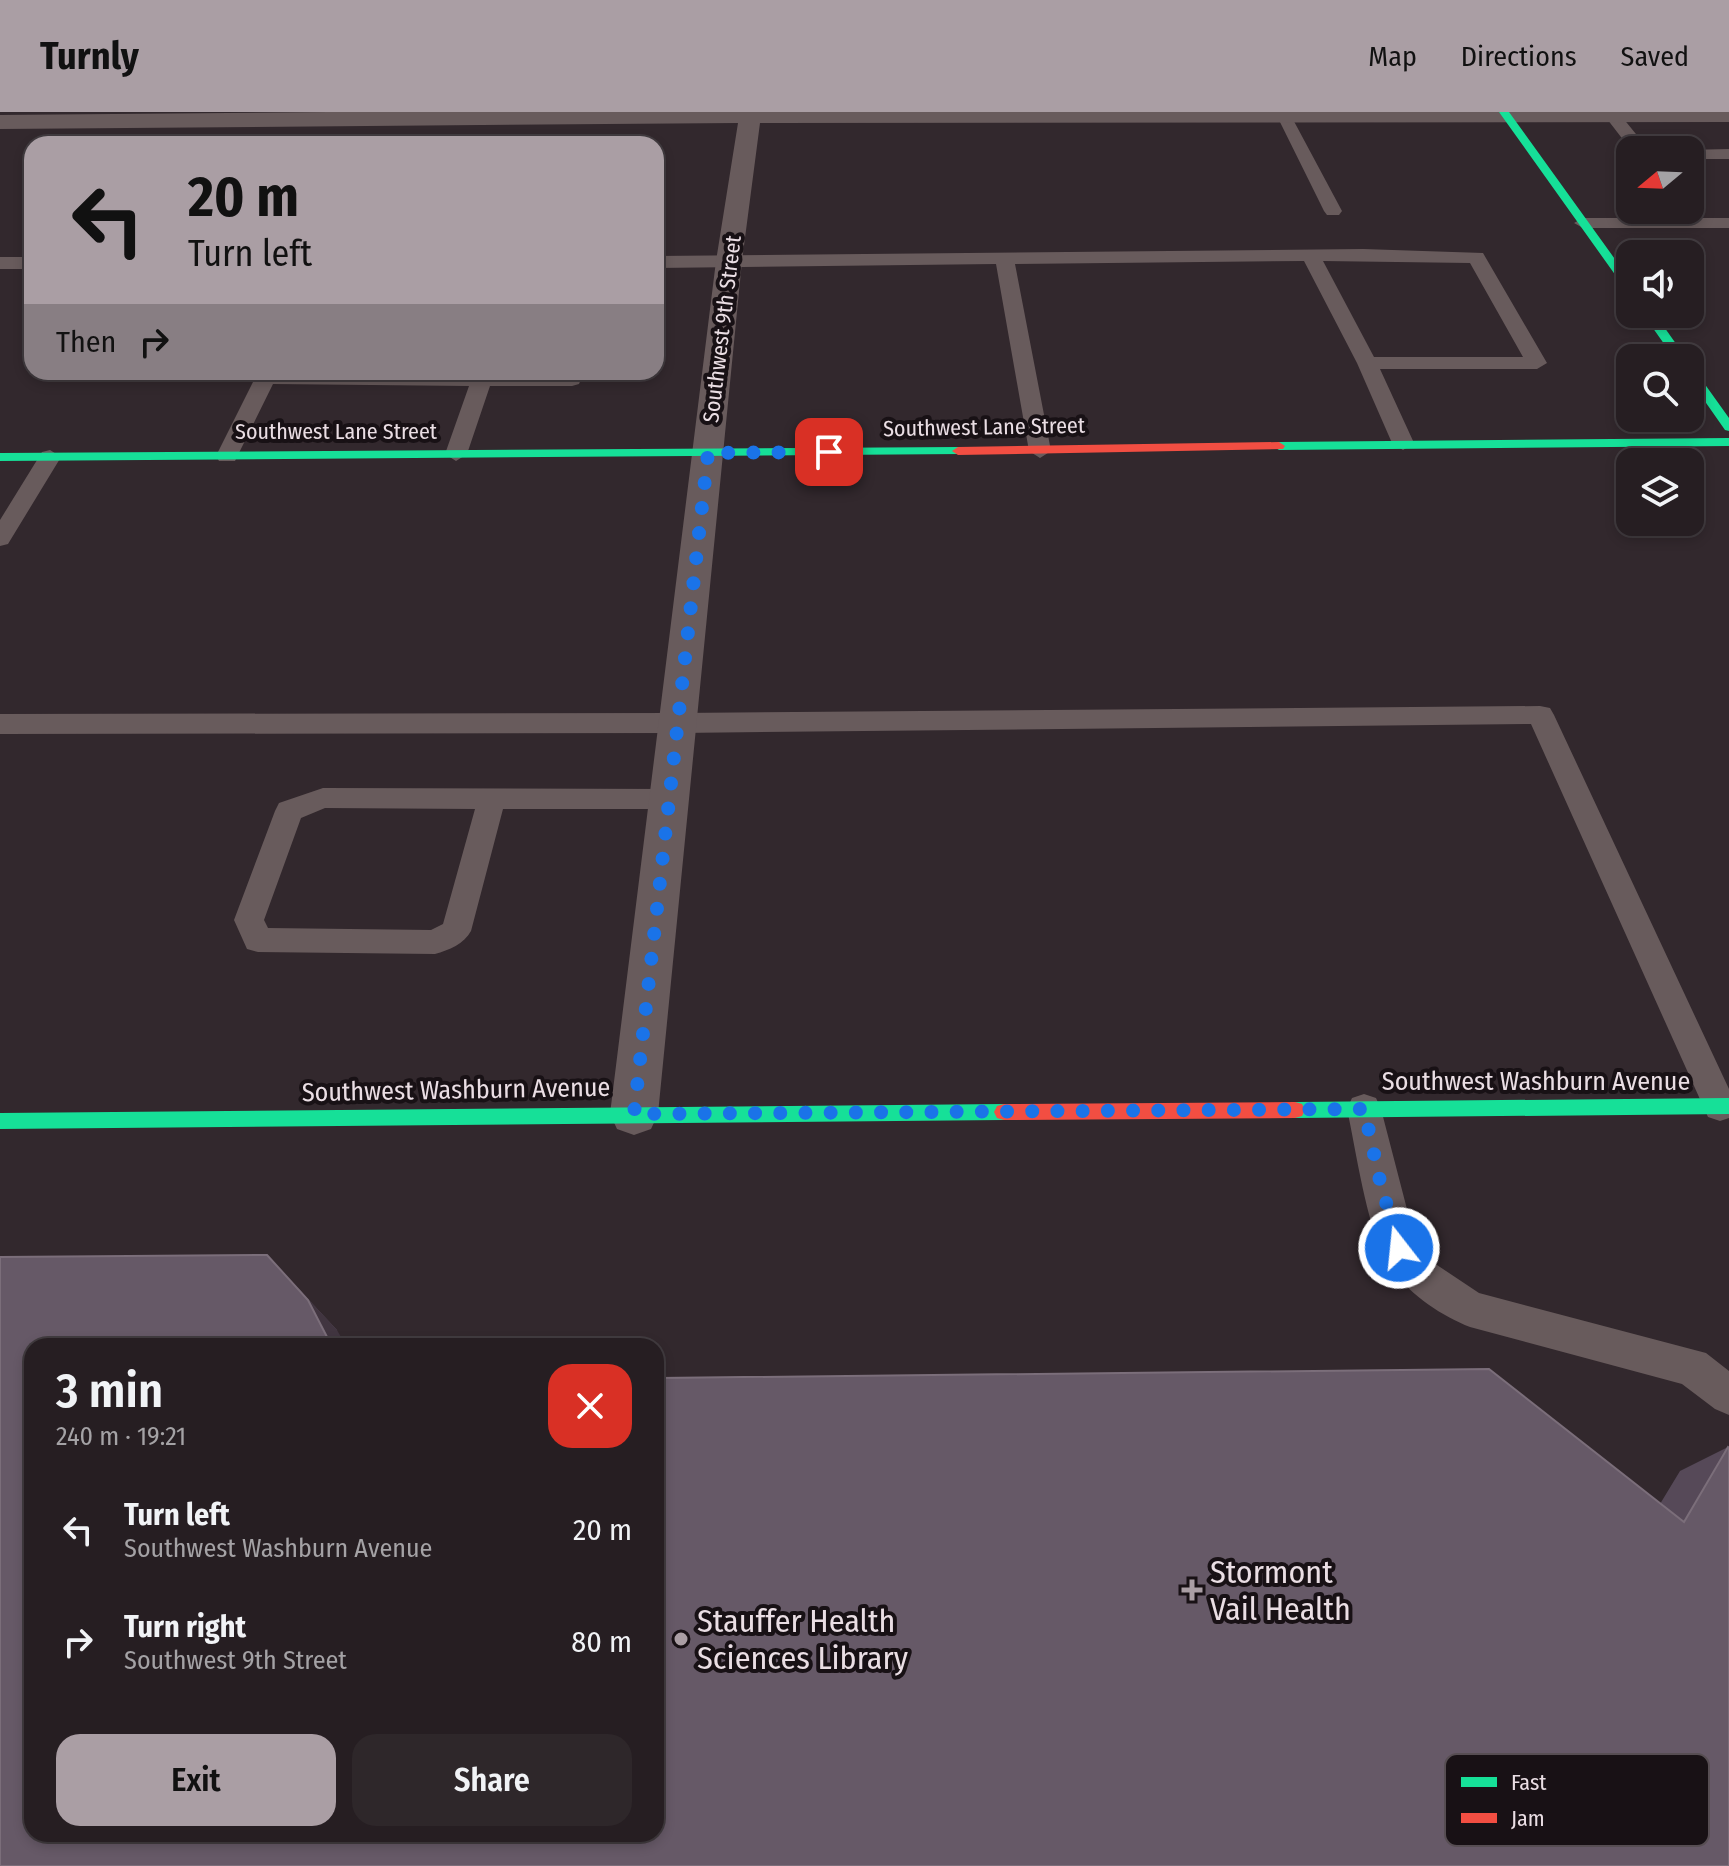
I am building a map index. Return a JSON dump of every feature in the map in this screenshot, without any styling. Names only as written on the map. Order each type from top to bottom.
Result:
[{"type":"main road","points":[[1505,114],[1616,269]]},
{"type":"main road","points":[[1704,392],[1729,427]]},
{"type":"main road","name":"Southwest Lane Street","points":[[0,457],[1040,451],[1403,443],[1729,442]]},
{"type":"main road","name":"Southwest Washburn Avenue","points":[[0,1121],[1724,1106]]},
{"type":"street","points":[[0,122],[121,116],[532,114],[1729,115]]},
{"type":"street","name":"Southwest 9th Street","points":[[634,1114],[729,261],[750,116]]},
{"type":"lane","points":[[1612,115],[1629,136]]},
{"type":"lane","points":[[1285,116],[1333,211]]},
{"type":"lane","points":[[1704,154],[1729,154]]},
{"type":"lane","points":[[1583,223],[1616,220]]},
{"type":"lane","points":[[1704,220],[1729,223]]},
{"type":"lane","points":[[1311,256],[1367,363],[1403,443]]},
{"type":"lane","points":[[664,262],[1476,257],[1537,363],[1367,363]]},
{"type":"lane","points":[[1005,259],[1040,451]]},
{"type":"lane","points":[[0,263],[24,263]]},
{"type":"lane","points":[[227,456],[265,380]]},
{"type":"lane","points":[[456,454],[482,380]]},
{"type":"lane","points":[[0,539],[50,457]]},
{"type":"lane","points":[[0,724],[679,723],[1540,715],[1724,1106]]},
{"type":"lane","points":[[492,798],[456,931],[435,942],[258,940],[249,920],[289,811],[323,798],[492,798],[670,799]]},
{"type":"lane","points":[[1364,1109],[1399,1248],[1418,1273],[1470,1309],[1692,1367],[1729,1395]]},
{"type":"building","points":[[267,1255],[308,1300],[327,1338],[24,1338],[24,1842],[664,1842],[664,1378],[1489,1369],[1684,1522],[1729,1448],[1729,1866],[0,1866],[0,1257]]},
{"type":"traffic: fast","points":[[1504,112],[1616,268]]},
{"type":"traffic: fast","points":[[1659,328],[1670,344]]},
{"type":"traffic: fast","points":[[1704,392],[1729,427]]},
{"type":"traffic: fast","points":[[1279,446],[1729,442]]},
{"type":"traffic: fast","points":[[0,457],[958,451]]},
{"type":"traffic: fast","points":[[1295,1110],[1729,1106]]},
{"type":"traffic: fast","points":[[0,1121],[1004,1112]]},
{"type":"traffic: jam","points":[[958,451],[1279,446]]},
{"type":"traffic: jam","points":[[1004,1112],[1295,1110]]},
{"type":"place","name":"Stormont Vail Health","points":[[1192,1590]]},
{"type":"place","name":"Stauffer Health Sciences Library","points":[[681,1639]]},
{"type":"route","points":[[829,452],[708,453],[634,1114],[1364,1109],[1399,1248]]}]
